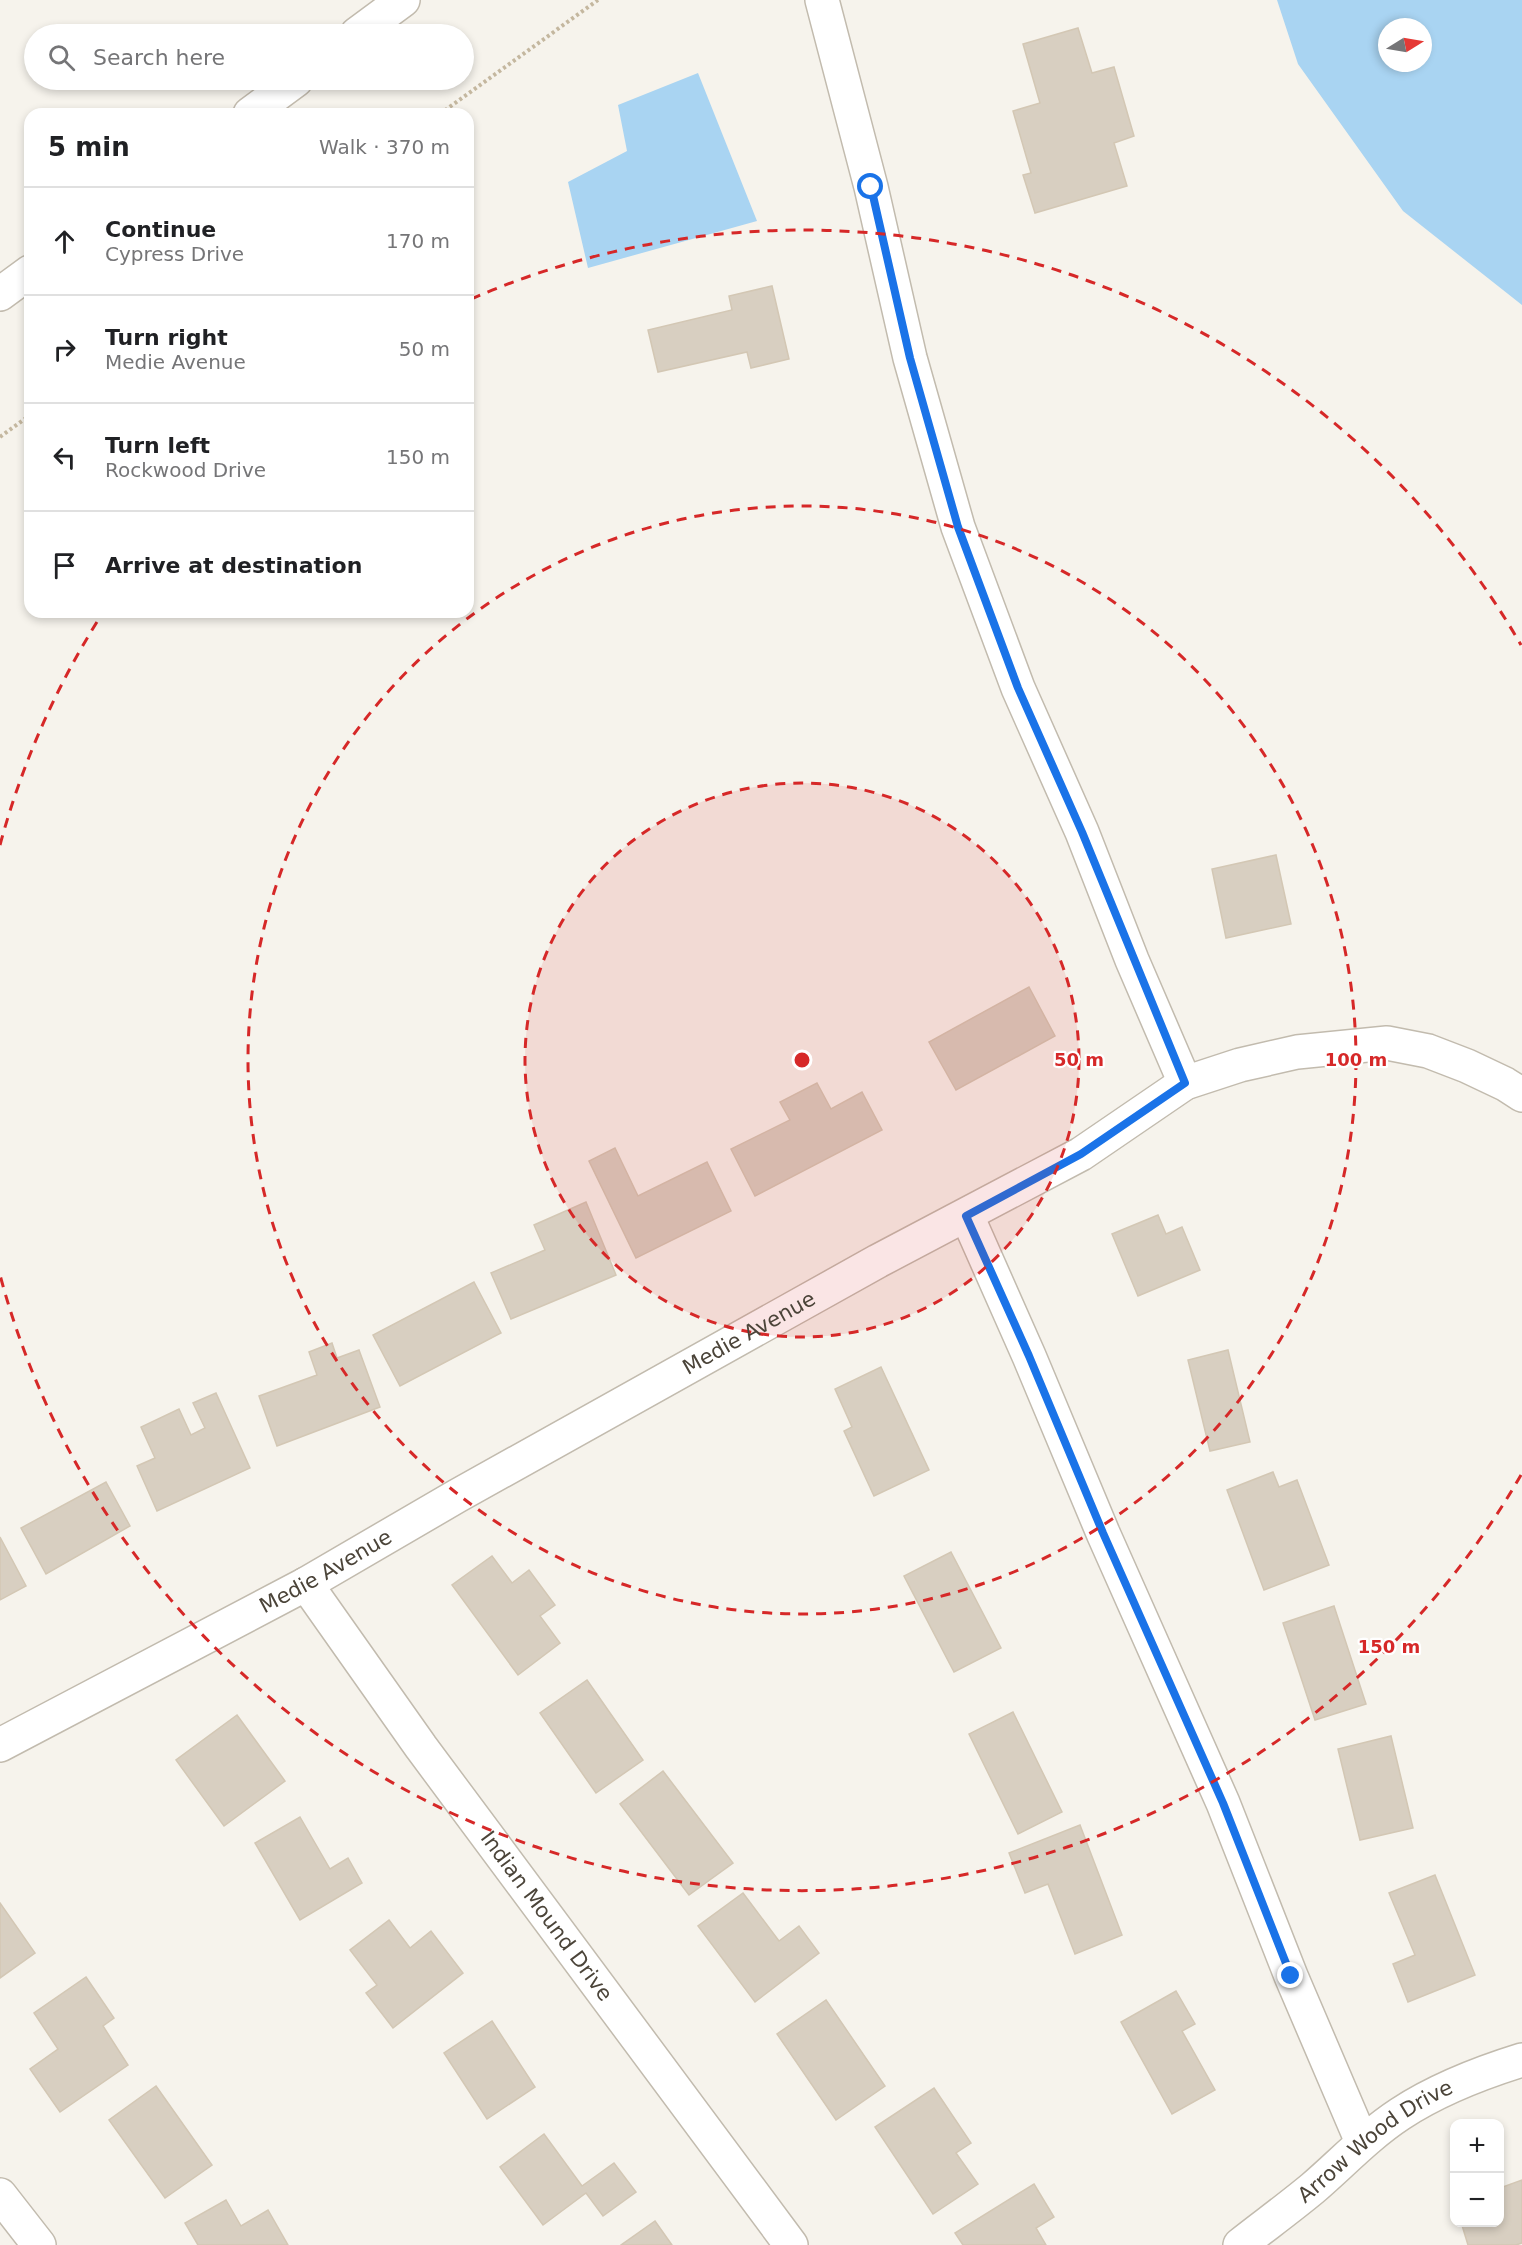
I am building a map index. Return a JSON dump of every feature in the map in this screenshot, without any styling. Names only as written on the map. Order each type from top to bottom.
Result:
[{"type":"street","points":[[371,24],[403,0]]},
{"type":"street","points":[[822,0],[871,187],[910,358],[958,527],[1018,688],[1082,832],[1185,1083]]},
{"type":"street","points":[[258,108],[283,90]]},
{"type":"street","points":[[0,294],[24,276]]},
{"type":"street","name":"Medie Avenue","points":[[0,1745],[306,1584],[457,1496],[837,1284],[1081,1154],[1185,1083],[1240,1065],[1297,1052],[1387,1042],[1428,1051],[1467,1066],[1505,1084],[1522,1095]]},
{"type":"street","points":[[966,1216],[1223,1803],[1291,1976],[1362,2142]]},
{"type":"street","name":"Indian Mound Drive","points":[[306,1584],[428,1757],[791,2245]]},
{"type":"street","name":"Arrow Wood Drive","points":[[1240,2245],[1313,2188],[1362,2142],[1401,2113],[1444,2089],[1488,2070],[1522,2060]]},
{"type":"street","points":[[0,2195],[39,2245]]},
{"type":"path","points":[[474,89],[598,0]]},
{"type":"path","points":[[448,108],[473,90]]},
{"type":"path","points":[[0,437],[24,419]]},
{"type":"water","points":[[1277,0],[1522,0],[1522,305],[1403,211],[1298,64]]},
{"type":"water","points":[[698,73],[757,221],[588,268],[568,182],[627,151],[618,105]]},
{"type":"building","points":[[1078,28],[1092,73],[1114,67],[1134,136],[1114,143],[1127,186],[1035,213],[1023,175],[1031,173],[1013,111],[1040,103],[1023,44]]},
{"type":"building","points":[[772,286],[789,359],[751,368],[747,352],[658,372],[648,330],[732,310],[729,296]]},
{"type":"building","points":[[1276,855],[1291,924],[1226,938],[1212,869]]},
{"type":"building","points":[[1029,987],[1055,1036],[956,1090],[929,1042]]},
{"type":"building","points":[[817,1083],[831,1109],[862,1092],[882,1130],[755,1196],[731,1149],[790,1120],[780,1102]]},
{"type":"building","points":[[615,1148],[638,1196],[707,1162],[731,1211],[636,1258],[589,1161]]},
{"type":"building","points":[[586,1202],[616,1275],[511,1319],[491,1273],[545,1250],[534,1225]]},
{"type":"building","points":[[1158,1215],[1166,1234],[1182,1227],[1200,1270],[1138,1296],[1112,1234]]},
{"type":"building","points":[[474,1282],[501,1333],[400,1386],[373,1335]]},
{"type":"building","points":[[332,1343],[337,1358],[359,1350],[380,1407],[277,1446],[259,1396],[317,1375],[309,1352]]},
{"type":"building","points":[[1228,1350],[1250,1442],[1210,1451],[1188,1360]]},
{"type":"building","points":[[881,1367],[929,1470],[874,1496],[844,1431],[852,1427],[835,1389]]},
{"type":"building","points":[[216,1393],[250,1468],[157,1511],[137,1466],[155,1458],[141,1427],[179,1409],[191,1435],[205,1428],[193,1403]]},
{"type":"building","points":[[1273,1472],[1279,1487],[1297,1480],[1329,1565],[1264,1590],[1227,1490]]},
{"type":"building","points":[[106,1482],[130,1526],[46,1574],[21,1528]]},
{"type":"building","points":[[0,1537],[26,1586],[0,1600]]},
{"type":"building","points":[[951,1552],[1001,1648],[954,1672],[904,1576]]},
{"type":"building","points":[[492,1556],[512,1583],[529,1570],[555,1605],[540,1616],[560,1643],[518,1675],[452,1585]]},
{"type":"building","points":[[1334,1606],[1366,1704],[1315,1720],[1283,1623]]},
{"type":"building","points":[[587,1680],[643,1760],[596,1793],[540,1713]]},
{"type":"building","points":[[1013,1712],[1062,1812],[1018,1834],[969,1734]]},
{"type":"building","points":[[237,1715],[285,1781],[224,1826],[176,1760]]},
{"type":"building","points":[[1391,1736],[1413,1828],[1360,1840],[1338,1749]]},
{"type":"building","points":[[663,1771],[733,1863],[689,1895],[620,1804]]},
{"type":"building","points":[[300,1817],[330,1869],[348,1858],[362,1883],[300,1920],[255,1843]]},
{"type":"building","points":[[1080,1825],[1122,1935],[1075,1954],[1048,1884],[1025,1893],[1009,1853]]},
{"type":"building","points":[[1435,1875],[1475,1975],[1408,2002],[1393,1964],[1415,1955],[1389,1893]]},
{"type":"building","points":[[743,1893],[779,1941],[799,1926],[819,1953],[755,2002],[698,1926]]},
{"type":"building","points":[[0,1903],[35,1953],[0,1978]]},
{"type":"building","points":[[389,1920],[410,1948],[431,1931],[463,1973],[393,2028],[366,1993],[377,1985],[350,1950]]},
{"type":"building","points":[[86,1977],[114,2018],[103,2026],[128,2065],[60,2112],[30,2069],[58,2049],[34,2013]]},
{"type":"building","points":[[1176,1991],[1195,2024],[1182,2031],[1215,2090],[1172,2114],[1121,2022]]},
{"type":"building","points":[[826,2000],[885,2086],[836,2120],[777,2034]]},
{"type":"building","points":[[492,2021],[535,2087],[487,2119],[444,2053]]},
{"type":"building","points":[[156,2086],[212,2165],[165,2198],[109,2120]]},
{"type":"building","points":[[934,2088],[971,2143],[956,2153],[978,2184],[933,2214],[875,2127]]},
{"type":"building","points":[[544,2134],[582,2186],[614,2163],[636,2192],[603,2216],[586,2193],[543,2225],[500,2167]]},
{"type":"building","points":[[1522,2180],[1522,2243],[1468,2245],[1463,2227],[1504,2227],[1504,2187]]},
{"type":"building","points":[[1034,2184],[1054,2217],[1036,2228],[1046,2245],[963,2245],[955,2233]]},
{"type":"building","points":[[226,2200],[241,2226],[268,2210],[288,2245],[198,2245],[185,2223]]},
{"type":"building","points":[[655,2221],[672,2245],[621,2245]]},
{"type":"route","points":[[871,187],[910,358],[958,527],[1018,688],[1082,832],[1132,960],[1185,1083],[1081,1154],[966,1216],[1223,1803],[1291,1976]]}]
